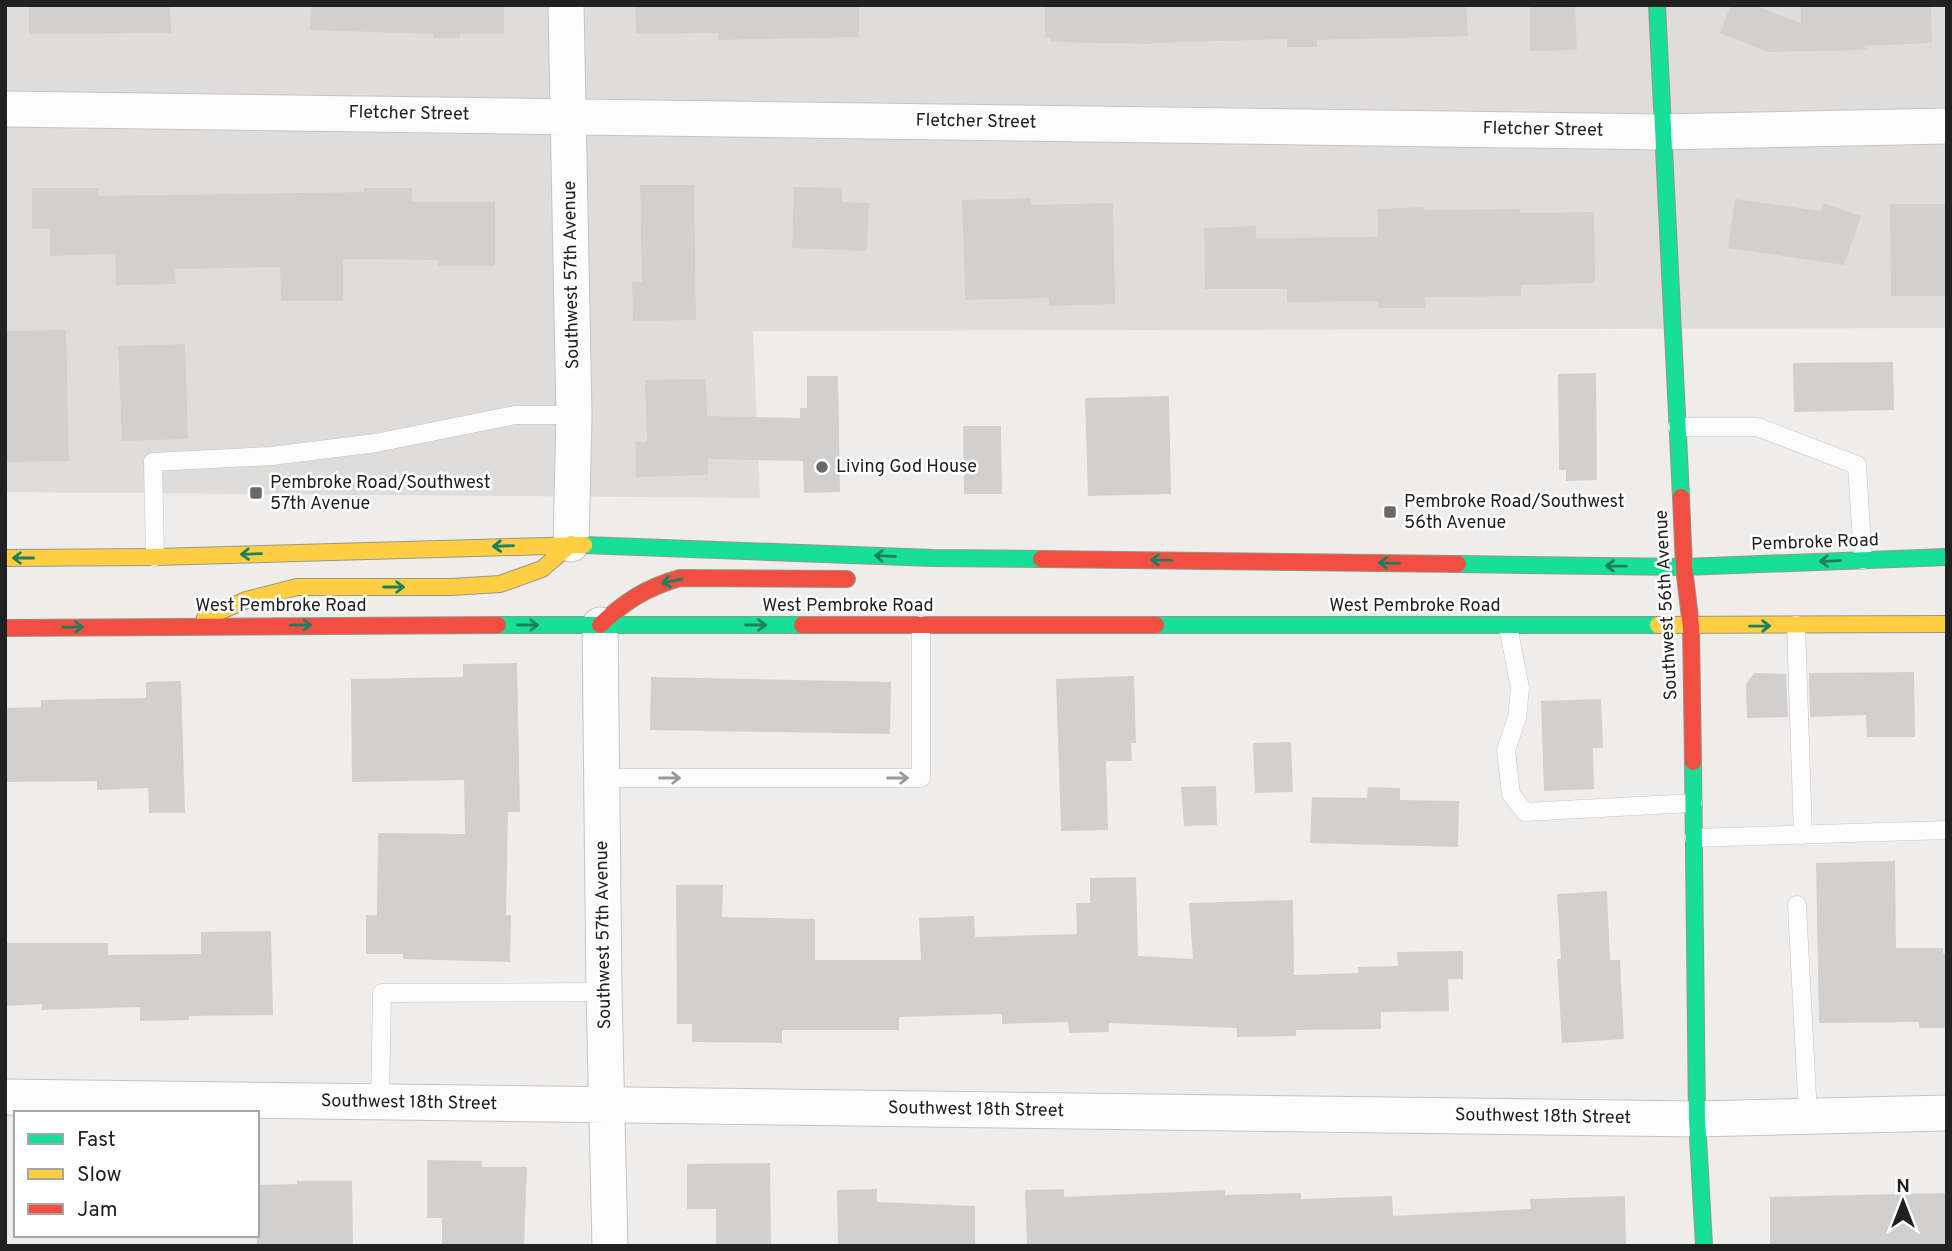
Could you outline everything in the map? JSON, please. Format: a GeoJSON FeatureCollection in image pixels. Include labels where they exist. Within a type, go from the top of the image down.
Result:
{"type":"FeatureCollection","features":[{"type":"Feature","properties":{"kind":"main road","name":"Southwest 56th Avenue"},"geometry":{"type":"LineString","coordinates":[[1657,5],[1684,567],[1691,626],[1697,1119],[1704,1246]]}},
{"type":"Feature","properties":{"kind":"main road"},"geometry":{"type":"LineString","coordinates":[[186,626],[246,600],[297,587],[451,587],[500,584],[542,569],[571,544]]}},
{"type":"Feature","properties":{"kind":"main road"},"geometry":{"type":"LineString","coordinates":[[5,558],[155,557],[571,544],[933,558],[1684,567]]}},
{"type":"Feature","properties":{"kind":"main road","name":"Pembroke Road"},"geometry":{"type":"LineString","coordinates":[[1684,567],[1947,557]]}},
{"type":"Feature","properties":{"kind":"main road"},"geometry":{"type":"LineString","coordinates":[[897,572],[933,558]]}},
{"type":"Feature","properties":{"kind":"main road"},"geometry":{"type":"LineString","coordinates":[[600,625],[630,597],[663,582],[680,578],[859,579]]}},
{"type":"Feature","properties":{"kind":"main road"},"geometry":{"type":"LineString","coordinates":[[1691,626],[1947,624]]}},
{"type":"Feature","properties":{"kind":"main road","name":"West Pembroke Road"},"geometry":{"type":"LineString","coordinates":[[5,628],[600,625],[1691,626]]}},
{"type":"Feature","properties":{"kind":"street","name":"Southwest 57th Avenue"},"geometry":{"type":"LineString","coordinates":[[566,5],[574,415],[571,544]]}},
{"type":"Feature","properties":{"kind":"street","name":"Fletcher Street"},"geometry":{"type":"LineString","coordinates":[[5,109],[1661,132],[1947,126]]}},
{"type":"Feature","properties":{"kind":"street","name":"Southwest 57th Avenue"},"geometry":{"type":"LineString","coordinates":[[600,625],[610,1246]]}},
{"type":"Feature","properties":{"kind":"street","name":"Southwest 18th Street"},"geometry":{"type":"LineString","coordinates":[[5,1097],[1697,1119],[1947,1113]]}},
{"type":"Feature","properties":{"kind":"lane"},"geometry":{"type":"LineString","coordinates":[[155,557],[153,462],[271,456],[376,443],[515,415],[574,415]]}},
{"type":"Feature","properties":{"kind":"lane"},"geometry":{"type":"LineString","coordinates":[[1677,427],[1757,427],[1857,465],[1863,560]]}},
{"type":"Feature","properties":{"kind":"lane"},"geometry":{"type":"LineString","coordinates":[[602,778],[921,778],[921,625]]}},
{"type":"Feature","properties":{"kind":"lane"},"geometry":{"type":"LineString","coordinates":[[1796,625],[1803,835]]}},
{"type":"Feature","properties":{"kind":"lane"},"geometry":{"type":"LineString","coordinates":[[1508,626],[1520,688],[1517,718],[1506,750],[1511,794],[1525,811],[1693,803]]}},
{"type":"Feature","properties":{"kind":"lane"},"geometry":{"type":"LineString","coordinates":[[1694,838],[1947,830]]}},
{"type":"Feature","properties":{"kind":"lane"},"geometry":{"type":"LineString","coordinates":[[1797,905],[1808,1116]]}},
{"type":"Feature","properties":{"kind":"lane"},"geometry":{"type":"LineString","coordinates":[[380,1103],[382,993],[604,992]]}},
{"type":"Feature","properties":{"kind":"shaded area"},"geometry":{"type":"Polygon","coordinates":[[[5,5],[1947,5],[1947,328],[753,331],[760,498],[5,492],[5,5]]]}},
{"type":"Feature","properties":{"kind":"building"},"geometry":{"type":"Polygon","coordinates":[[[29,5],[170,5],[171,33],[29,34],[29,5]]]}},
{"type":"Feature","properties":{"kind":"building"},"geometry":{"type":"Polygon","coordinates":[[[311,5],[504,5],[504,34],[460,34],[460,38],[433,38],[433,34],[310,30],[311,5]]]}},
{"type":"Feature","properties":{"kind":"building"},"geometry":{"type":"Polygon","coordinates":[[[635,5],[859,5],[859,37],[718,40],[718,33],[636,34],[635,5]]]}},
{"type":"Feature","properties":{"kind":"building"},"geometry":{"type":"Polygon","coordinates":[[[1045,5],[1466,5],[1468,36],[1317,40],[1317,47],[1287,47],[1287,39],[1152,44],[1051,42],[1051,37],[1045,37],[1045,5]]]}},
{"type":"Feature","properties":{"kind":"building"},"geometry":{"type":"Polygon","coordinates":[[[1530,5],[1575,5],[1577,50],[1530,51],[1530,5]]]}},
{"type":"Feature","properties":{"kind":"building"},"geometry":{"type":"Polygon","coordinates":[[[1731,5],[1754,5],[1801,23],[1801,5],[1931,5],[1932,43],[1863,46],[1869,50],[1769,52],[1720,33],[1731,5]]]}},
{"type":"Feature","properties":{"kind":"building"},"geometry":{"type":"Polygon","coordinates":[[[640,185],[694,185],[696,320],[633,321],[632,282],[642,282],[640,185]]]}},
{"type":"Feature","properties":{"kind":"building"},"geometry":{"type":"Polygon","coordinates":[[[794,187],[842,188],[842,202],[869,203],[867,251],[792,248],[794,187]]]}},
{"type":"Feature","properties":{"kind":"building"},"geometry":{"type":"Polygon","coordinates":[[[32,188],[99,188],[99,196],[364,192],[364,188],[412,188],[412,202],[495,202],[495,266],[438,266],[438,260],[343,259],[343,301],[281,301],[280,267],[175,269],[176,284],[116,285],[115,254],[50,256],[50,229],[32,229],[32,188]]]}},
{"type":"Feature","properties":{"kind":"building"},"geometry":{"type":"Polygon","coordinates":[[[1031,198],[1031,205],[1113,203],[1115,304],[1049,306],[1049,298],[965,300],[962,200],[1031,198]]]}},
{"type":"Feature","properties":{"kind":"building"},"geometry":{"type":"Polygon","coordinates":[[[1735,199],[1820,211],[1823,203],[1861,216],[1844,265],[1728,248],[1735,199]]]}},
{"type":"Feature","properties":{"kind":"building"},"geometry":{"type":"Polygon","coordinates":[[[1890,204],[1947,204],[1947,296],[1891,296],[1890,204]]]}},
{"type":"Feature","properties":{"kind":"building"},"geometry":{"type":"Polygon","coordinates":[[[1424,207],[1424,210],[1520,209],[1520,213],[1594,212],[1595,283],[1521,285],[1521,296],[1425,297],[1426,308],[1379,308],[1379,301],[1287,302],[1287,289],[1205,289],[1204,228],[1256,226],[1256,238],[1378,237],[1378,209],[1424,207]]]}},
{"type":"Feature","properties":{"kind":"building"},"geometry":{"type":"Polygon","coordinates":[[[66,330],[69,461],[5,462],[5,331],[66,330]]]}},
{"type":"Feature","properties":{"kind":"building"},"geometry":{"type":"Polygon","coordinates":[[[185,344],[188,439],[122,441],[118,346],[185,344]]]}},
{"type":"Feature","properties":{"kind":"building"},"geometry":{"type":"Polygon","coordinates":[[[1893,362],[1894,410],[1794,412],[1793,363],[1893,362]]]}},
{"type":"Feature","properties":{"kind":"building"},"geometry":{"type":"Polygon","coordinates":[[[1596,373],[1597,480],[1566,481],[1566,470],[1559,470],[1558,374],[1596,373]]]}},
{"type":"Feature","properties":{"kind":"building"},"geometry":{"type":"Polygon","coordinates":[[[807,376],[838,376],[840,492],[804,493],[803,461],[708,459],[708,475],[636,477],[635,442],[647,442],[645,380],[706,379],[707,416],[800,418],[800,408],[807,408],[807,376]]]}},
{"type":"Feature","properties":{"kind":"building"},"geometry":{"type":"Polygon","coordinates":[[[1169,396],[1171,494],[1088,496],[1085,398],[1169,396]]]}},
{"type":"Feature","properties":{"kind":"building"},"geometry":{"type":"Polygon","coordinates":[[[963,426],[1001,426],[1002,494],[964,494],[963,426]]]}},
{"type":"Feature","properties":{"kind":"building"},"geometry":{"type":"Polygon","coordinates":[[[517,663],[520,812],[508,812],[506,915],[511,915],[510,962],[403,959],[403,954],[366,954],[366,915],[377,915],[378,833],[465,834],[464,780],[352,782],[351,679],[463,677],[463,664],[517,663]]]}},
{"type":"Feature","properties":{"kind":"building"},"geometry":{"type":"Polygon","coordinates":[[[1914,672],[1915,737],[1867,737],[1866,715],[1810,717],[1809,673],[1914,672]]]}},
{"type":"Feature","properties":{"kind":"building"},"geometry":{"type":"Polygon","coordinates":[[[1754,673],[1786,674],[1788,717],[1747,718],[1746,684],[1754,673]]]}},
{"type":"Feature","properties":{"kind":"building"},"geometry":{"type":"Polygon","coordinates":[[[1134,676],[1136,743],[1131,743],[1132,761],[1106,761],[1108,830],[1061,831],[1056,679],[1134,676]]]}},
{"type":"Feature","properties":{"kind":"building"},"geometry":{"type":"Polygon","coordinates":[[[651,677],[891,682],[890,734],[650,730],[651,677]]]}},
{"type":"Feature","properties":{"kind":"building"},"geometry":{"type":"Polygon","coordinates":[[[181,681],[185,813],[149,813],[148,788],[97,790],[97,781],[5,782],[5,708],[41,707],[41,700],[146,698],[146,682],[181,681]]]}},
{"type":"Feature","properties":{"kind":"building"},"geometry":{"type":"Polygon","coordinates":[[[1601,699],[1603,748],[1593,748],[1594,789],[1544,791],[1541,701],[1601,699]]]}},
{"type":"Feature","properties":{"kind":"building"},"geometry":{"type":"Polygon","coordinates":[[[1291,742],[1293,792],[1255,793],[1253,743],[1291,742]]]}},
{"type":"Feature","properties":{"kind":"building"},"geometry":{"type":"Polygon","coordinates":[[[1216,786],[1217,825],[1184,826],[1181,787],[1216,786]]]}},
{"type":"Feature","properties":{"kind":"building"},"geometry":{"type":"Polygon","coordinates":[[[1368,787],[1400,788],[1400,800],[1459,801],[1458,847],[1310,843],[1312,797],[1367,798],[1368,787]]]}},
{"type":"Feature","properties":{"kind":"building"},"geometry":{"type":"Polygon","coordinates":[[[1895,861],[1896,948],[1943,948],[1943,953],[1947,953],[1947,1028],[1919,1028],[1919,1022],[1819,1023],[1816,863],[1895,861]]]}},
{"type":"Feature","properties":{"kind":"building"},"geometry":{"type":"Polygon","coordinates":[[[1136,877],[1138,956],[1193,959],[1189,903],[1293,900],[1294,975],[1358,973],[1358,967],[1398,966],[1397,952],[1463,951],[1463,979],[1448,979],[1449,1011],[1381,1012],[1381,1029],[1296,1030],[1296,1036],[1237,1037],[1237,1028],[1109,1023],[1109,1032],[1069,1033],[1068,1022],[1002,1024],[1002,1014],[899,1017],[899,1030],[782,1030],[782,1043],[692,1042],[692,1024],[677,1024],[676,885],[723,885],[722,917],[815,919],[815,960],[921,960],[919,918],[974,916],[975,937],[1077,934],[1076,903],[1090,903],[1090,878],[1136,877]]]}},
{"type":"Feature","properties":{"kind":"building"},"geometry":{"type":"Polygon","coordinates":[[[1607,891],[1610,960],[1620,960],[1624,1039],[1562,1043],[1557,959],[1561,959],[1557,894],[1607,891]]]}},
{"type":"Feature","properties":{"kind":"building"},"geometry":{"type":"Polygon","coordinates":[[[271,931],[273,1015],[189,1016],[189,1020],[140,1021],[140,1007],[42,1010],[42,1004],[5,1006],[5,943],[108,943],[108,955],[201,954],[201,932],[271,931]]]}},
{"type":"Feature","properties":{"kind":"building"},"geometry":{"type":"Polygon","coordinates":[[[427,1160],[482,1161],[482,1167],[527,1167],[524,1246],[442,1246],[442,1218],[427,1218],[427,1160]]]}},
{"type":"Feature","properties":{"kind":"building"},"geometry":{"type":"Polygon","coordinates":[[[770,1163],[771,1246],[716,1246],[716,1209],[687,1209],[687,1164],[770,1163]]]}},
{"type":"Feature","properties":{"kind":"building"},"geometry":{"type":"Polygon","coordinates":[[[297,1181],[352,1181],[353,1246],[257,1246],[259,1185],[297,1184],[297,1181]]]}},
{"type":"Feature","properties":{"kind":"building"},"geometry":{"type":"Polygon","coordinates":[[[877,1189],[877,1202],[975,1206],[975,1246],[838,1246],[837,1190],[877,1189]]]}},
{"type":"Feature","properties":{"kind":"building"},"geometry":{"type":"Polygon","coordinates":[[[1064,1189],[1064,1197],[1225,1190],[1225,1195],[1301,1193],[1301,1199],[1392,1196],[1393,1216],[1531,1209],[1530,1199],[1625,1196],[1626,1246],[1027,1246],[1025,1190],[1064,1189]]]}},
{"type":"Feature","properties":{"kind":"building"},"geometry":{"type":"Polygon","coordinates":[[[1947,1193],[1947,1246],[1770,1246],[1770,1197],[1947,1193]]]}},
{"type":"Feature","properties":{"kind":"traffic: fast"},"geometry":{"type":"LineString","coordinates":[[1657,5],[1681,497]]}},
{"type":"Feature","properties":{"kind":"traffic: fast"},"geometry":{"type":"LineString","coordinates":[[584,545],[933,558],[1041,559]]}},
{"type":"Feature","properties":{"kind":"traffic: fast"},"geometry":{"type":"LineString","coordinates":[[1458,564],[1684,567],[1947,557]]}},
{"type":"Feature","properties":{"kind":"traffic: fast"},"geometry":{"type":"LineString","coordinates":[[498,625],[802,625]]}},
{"type":"Feature","properties":{"kind":"traffic: fast"},"geometry":{"type":"LineString","coordinates":[[1156,625],[1658,625]]}},
{"type":"Feature","properties":{"kind":"traffic: fast"},"geometry":{"type":"LineString","coordinates":[[1693,762],[1697,1119],[1704,1246]]}},
{"type":"Feature","properties":{"kind":"traffic: slow"},"geometry":{"type":"LineString","coordinates":[[205,618],[246,600],[297,587],[451,587],[500,584],[542,569],[571,544]]}},
{"type":"Feature","properties":{"kind":"traffic: slow"},"geometry":{"type":"LineString","coordinates":[[5,558],[155,557],[584,545]]}},
{"type":"Feature","properties":{"kind":"traffic: slow"},"geometry":{"type":"LineString","coordinates":[[1658,625],[1947,624]]}},
{"type":"Feature","properties":{"kind":"traffic: jam"},"geometry":{"type":"LineString","coordinates":[[1681,497],[1684,567],[1691,627],[1693,762]]}},
{"type":"Feature","properties":{"kind":"traffic: jam"},"geometry":{"type":"LineString","coordinates":[[1041,559],[1458,564]]}},
{"type":"Feature","properties":{"kind":"traffic: jam"},"geometry":{"type":"LineString","coordinates":[[600,625],[637,596],[680,578],[847,579]]}},
{"type":"Feature","properties":{"kind":"traffic: jam"},"geometry":{"type":"LineString","coordinates":[[5,628],[498,625]]}},
{"type":"Feature","properties":{"kind":"traffic: jam"},"geometry":{"type":"LineString","coordinates":[[802,625],[1156,625]]}},
{"type":"Feature","properties":{"kind":"place","name":"Living God House"},"geometry":{"type":"Point","coordinates":[822,467]}},
{"type":"Feature","properties":{"kind":"place","name":"Pembroke Road/Southwest 57th Avenue"},"geometry":{"type":"Point","coordinates":[256,493]}},
{"type":"Feature","properties":{"kind":"place","name":"Pembroke Road/Southwest 56th Avenue"},"geometry":{"type":"Point","coordinates":[1390,512]}}]}
